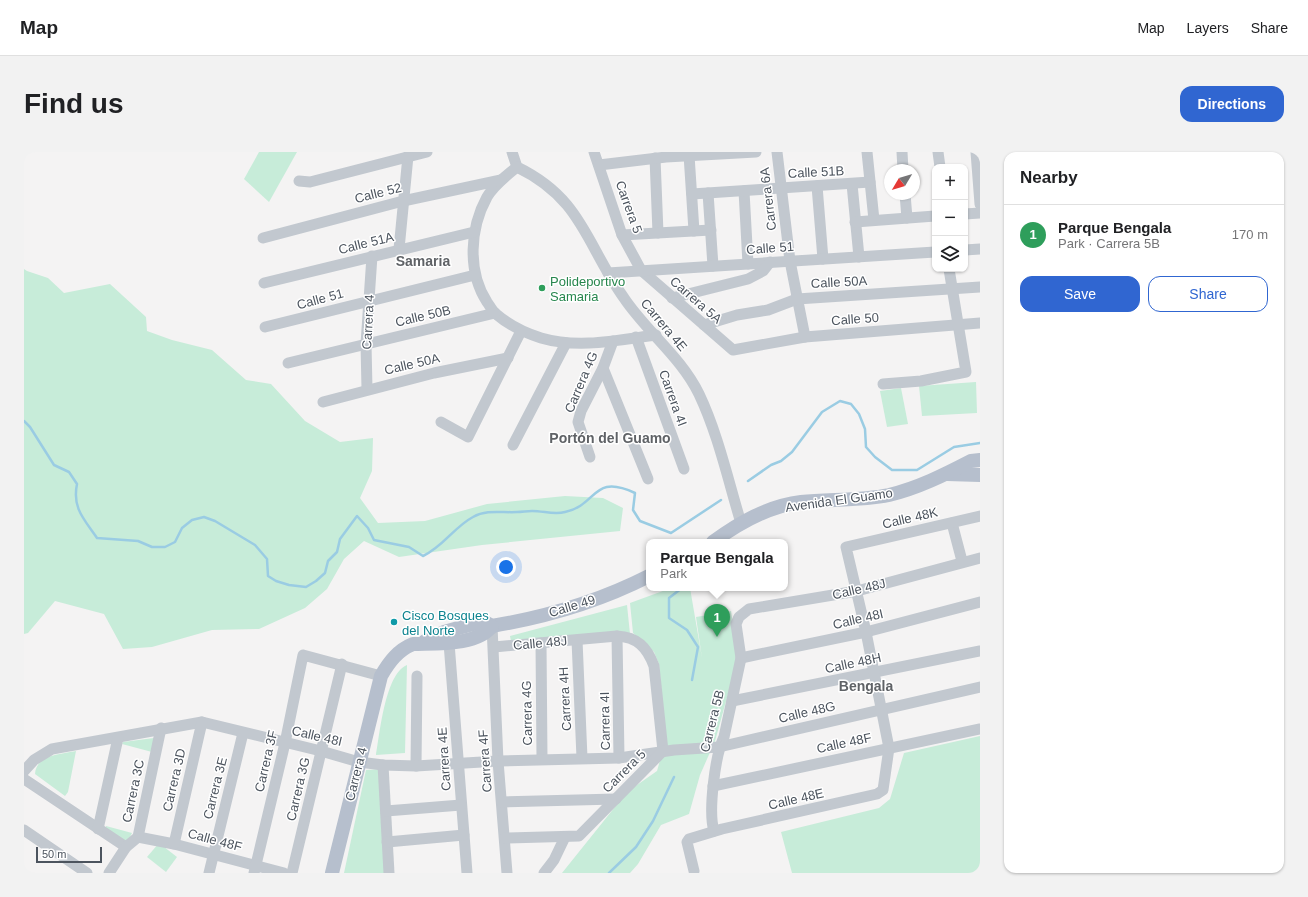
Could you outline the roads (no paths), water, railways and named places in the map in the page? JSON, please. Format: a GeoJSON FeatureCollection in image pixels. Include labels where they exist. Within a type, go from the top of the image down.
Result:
{"type":"FeatureCollection","features":[{"type":"Feature","properties":{"kind":"main road","name":"Avenida El Guamo"},"geometry":{"type":"LineString","coordinates":[[717,539],[741,523],[768,511],[799,502],[889,494],[917,487],[947,474],[970,461],[980,460]]}},
{"type":"Feature","properties":{"kind":"main road","name":"Avenida El Guamo"},"geometry":{"type":"LineString","coordinates":[[947,474],[980,475]]}},
{"type":"Feature","properties":{"kind":"main road","name":"Calle 49"},"geometry":{"type":"LineString","coordinates":[[492,626],[517,622],[586,603],[646,577]]}},
{"type":"Feature","properties":{"kind":"main road"},"geometry":{"type":"LineString","coordinates":[[381,676],[390,661],[406,647],[419,644],[463,626],[480,622],[489,623],[492,626],[487,631],[472,638],[449,643],[419,644]]}},
{"type":"Feature","properties":{"kind":"main road","name":"Carrera 4"},"geometry":{"type":"LineString","coordinates":[[332,873],[381,676]]}},
{"type":"Feature","properties":{"kind":"street"},"geometry":{"type":"LineString","coordinates":[[299,181],[310,182],[427,152]]}},
{"type":"Feature","properties":{"kind":"street"},"geometry":{"type":"LineString","coordinates":[[512,152],[517,167],[501,180],[488,196],[474,232],[473,254],[475,274],[483,295],[495,313],[521,331],[566,344],[614,341],[656,335]]}},
{"type":"Feature","properties":{"kind":"street","name":"Carrera 5"},"geometry":{"type":"LineString","coordinates":[[594,152],[622,235],[641,270]]}},
{"type":"Feature","properties":{"kind":"street"},"geometry":{"type":"LineString","coordinates":[[599,165],[632,156],[756,152]]}},
{"type":"Feature","properties":{"kind":"street","name":"Carrera 6A"},"geometry":{"type":"LineString","coordinates":[[777,152],[790,261],[805,337]]}},
{"type":"Feature","properties":{"kind":"street"},"geometry":{"type":"LineString","coordinates":[[867,152],[874,220]]}},
{"type":"Feature","properties":{"kind":"street"},"geometry":{"type":"LineString","coordinates":[[902,152],[903,164]]}},
{"type":"Feature","properties":{"kind":"street"},"geometry":{"type":"LineString","coordinates":[[938,152],[940,164]]}},
{"type":"Feature","properties":{"kind":"street"},"geometry":{"type":"LineString","coordinates":[[976,152],[980,204]]}},
{"type":"Feature","properties":{"kind":"street"},"geometry":{"type":"LineString","coordinates":[[689,155],[694,231]]}},
{"type":"Feature","properties":{"kind":"street"},"geometry":{"type":"LineString","coordinates":[[399,249],[408,156]]}},
{"type":"Feature","properties":{"kind":"street"},"geometry":{"type":"LineString","coordinates":[[658,233],[662,156]]}},
{"type":"Feature","properties":{"kind":"street","name":"Carrera 4E"},"geometry":{"type":"LineString","coordinates":[[517,167],[535,176],[555,192],[575,213],[624,300],[656,335],[698,392],[712,423],[741,523]]}},
{"type":"Feature","properties":{"kind":"street","name":"Calle 52"},"geometry":{"type":"LineString","coordinates":[[263,238],[403,201],[501,180]]}},
{"type":"Feature","properties":{"kind":"street","name":"Calle 51B"},"geometry":{"type":"LineString","coordinates":[[692,194],[870,182]]}},
{"type":"Feature","properties":{"kind":"street"},"geometry":{"type":"LineString","coordinates":[[852,184],[859,257]]}},
{"type":"Feature","properties":{"kind":"street"},"geometry":{"type":"LineString","coordinates":[[817,186],[823,259]]}},
{"type":"Feature","properties":{"kind":"street"},"geometry":{"type":"LineString","coordinates":[[744,190],[748,264]]}},
{"type":"Feature","properties":{"kind":"street"},"geometry":{"type":"LineString","coordinates":[[708,193],[713,266]]}},
{"type":"Feature","properties":{"kind":"street"},"geometry":{"type":"LineString","coordinates":[[906,200],[907,218]]}},
{"type":"Feature","properties":{"kind":"street"},"geometry":{"type":"LineString","coordinates":[[968,214],[980,213]]}},
{"type":"Feature","properties":{"kind":"street"},"geometry":{"type":"LineString","coordinates":[[856,222],[932,216]]}},
{"type":"Feature","properties":{"kind":"street"},"geometry":{"type":"LineString","coordinates":[[622,235],[711,230]]}},
{"type":"Feature","properties":{"kind":"street","name":"Calle 51A"},"geometry":{"type":"LineString","coordinates":[[264,283],[474,232]]}},
{"type":"Feature","properties":{"kind":"street"},"geometry":{"type":"LineString","coordinates":[[968,250],[980,249]]}},
{"type":"Feature","properties":{"kind":"street","name":"Calle 51"},"geometry":{"type":"LineString","coordinates":[[608,273],[932,252]]}},
{"type":"Feature","properties":{"kind":"street","name":"Carrera 4"},"geometry":{"type":"LineString","coordinates":[[367,389],[366,344],[372,256]]}},
{"type":"Feature","properties":{"kind":"street"},"geometry":{"type":"LineString","coordinates":[[672,298],[748,278],[763,271],[770,262]]}},
{"type":"Feature","properties":{"kind":"street","name":"Carrera 5A"},"geometry":{"type":"LineString","coordinates":[[641,270],[733,350]]}},
{"type":"Feature","properties":{"kind":"street"},"geometry":{"type":"LineString","coordinates":[[883,384],[921,381],[966,372],[957,326],[949,272]]}},
{"type":"Feature","properties":{"kind":"street","name":"Calle 51"},"geometry":{"type":"LineString","coordinates":[[266,327],[475,274]]}},
{"type":"Feature","properties":{"kind":"street","name":"Calle 50A"},"geometry":{"type":"LineString","coordinates":[[704,325],[737,315],[768,310],[797,298],[980,288]]}},
{"type":"Feature","properties":{"kind":"street","name":"Calle 50B"},"geometry":{"type":"LineString","coordinates":[[288,363],[495,313]]}},
{"type":"Feature","properties":{"kind":"street","name":"Calle 50"},"geometry":{"type":"LineString","coordinates":[[733,350],[805,337],[980,323]]}},
{"type":"Feature","properties":{"kind":"street"},"geometry":{"type":"LineString","coordinates":[[441,422],[468,437],[521,331]]}},
{"type":"Feature","properties":{"kind":"street","name":"Carrera 4I"},"geometry":{"type":"LineString","coordinates":[[636,337],[684,469]]}},
{"type":"Feature","properties":{"kind":"street","name":"Carrera 4G"},"geometry":{"type":"LineString","coordinates":[[590,457],[578,422],[581,412],[603,368],[614,341]]}},
{"type":"Feature","properties":{"kind":"street"},"geometry":{"type":"LineString","coordinates":[[513,445],[566,344]]}},
{"type":"Feature","properties":{"kind":"street","name":"Calle 50A"},"geometry":{"type":"LineString","coordinates":[[323,402],[367,389],[508,358]]}},
{"type":"Feature","properties":{"kind":"street"},"geometry":{"type":"LineString","coordinates":[[603,368],[648,479]]}},
{"type":"Feature","properties":{"kind":"street","name":"Calle 48K"},"geometry":{"type":"LineString","coordinates":[[857,591],[846,547],[980,516]]}},
{"type":"Feature","properties":{"kind":"street"},"geometry":{"type":"LineString","coordinates":[[952,522],[962,561]]}},
{"type":"Feature","properties":{"kind":"street","name":"Calle 48J"},"geometry":{"type":"LineString","coordinates":[[738,617],[750,610],[857,591],[962,561],[980,558]]}},
{"type":"Feature","properties":{"kind":"street"},"geometry":{"type":"LineString","coordinates":[[857,591],[889,748]]}},
{"type":"Feature","properties":{"kind":"street","name":"Calle 48I"},"geometry":{"type":"LineString","coordinates":[[741,658],[866,632],[980,602]]}},
{"type":"Feature","properties":{"kind":"street","name":"Carrera 5B"},"geometry":{"type":"LineString","coordinates":[[714,832],[712,825],[714,786],[719,747],[724,737],[741,658],[736,624],[738,617]]}},
{"type":"Feature","properties":{"kind":"street","name":"Calle 48J"},"geometry":{"type":"LineString","coordinates":[[492,626],[494,647],[617,636],[630,637],[650,654]]}},
{"type":"Feature","properties":{"kind":"street","name":"Carrera 4I"},"geometry":{"type":"LineString","coordinates":[[617,636],[619,758]]}},
{"type":"Feature","properties":{"kind":"street","name":"Carrera 4H"},"geometry":{"type":"LineString","coordinates":[[577,640],[582,758]]}},
{"type":"Feature","properties":{"kind":"street","name":"Carrera 4E"},"geometry":{"type":"LineString","coordinates":[[449,643],[467,873]]}},
{"type":"Feature","properties":{"kind":"street","name":"Carrera 4G"},"geometry":{"type":"LineString","coordinates":[[541,643],[542,759]]}},
{"type":"Feature","properties":{"kind":"street","name":"Carrera 4F"},"geometry":{"type":"LineString","coordinates":[[494,647],[498,761],[507,873]]}},
{"type":"Feature","properties":{"kind":"street","name":"Calle 48H"},"geometry":{"type":"LineString","coordinates":[[732,701],[980,651]]}},
{"type":"Feature","properties":{"kind":"street","name":"Carrera 5"},"geometry":{"type":"LineString","coordinates":[[565,837],[579,836],[663,751],[654,666],[650,654]]}},
{"type":"Feature","properties":{"kind":"street","name":"Carrera 3F"},"geometry":{"type":"LineString","coordinates":[[254,869],[285,743],[303,655],[342,664]]}},
{"type":"Feature","properties":{"kind":"street"},"geometry":{"type":"LineString","coordinates":[[342,664],[381,676]]}},
{"type":"Feature","properties":{"kind":"street","name":"Carrera 3G"},"geometry":{"type":"LineString","coordinates":[[292,873],[342,664]]}},
{"type":"Feature","properties":{"kind":"street"},"geometry":{"type":"LineString","coordinates":[[416,766],[417,676]]}},
{"type":"Feature","properties":{"kind":"street","name":"Calle 48G"},"geometry":{"type":"LineString","coordinates":[[663,751],[719,747],[980,687]]}},
{"type":"Feature","properties":{"kind":"street","name":"Calle 48I"},"geometry":{"type":"LineString","coordinates":[[24,771],[34,760],[52,749],[118,738],[161,728],[202,722],[285,743],[321,750],[359,762],[383,765],[416,766],[542,759],[619,758],[663,751]]}},
{"type":"Feature","properties":{"kind":"street","name":"Carrera 3D"},"geometry":{"type":"LineString","coordinates":[[174,844],[202,722]]}},
{"type":"Feature","properties":{"kind":"street","name":"Carrera 3C"},"geometry":{"type":"LineString","coordinates":[[109,873],[126,848],[138,837],[161,728]]}},
{"type":"Feature","properties":{"kind":"street","name":"Calle 48F"},"geometry":{"type":"LineString","coordinates":[[714,786],[980,729]]}},
{"type":"Feature","properties":{"kind":"street","name":"Carrera 3E"},"geometry":{"type":"LineString","coordinates":[[209,873],[243,733]]}},
{"type":"Feature","properties":{"kind":"street"},"geometry":{"type":"LineString","coordinates":[[98,829],[118,738]]}},
{"type":"Feature","properties":{"kind":"street","name":"Calle 48E"},"geometry":{"type":"LineString","coordinates":[[694,871],[687,840],[714,832],[877,794],[882,790],[889,748]]}},
{"type":"Feature","properties":{"kind":"street"},"geometry":{"type":"LineString","coordinates":[[383,765],[389,873]]}},
{"type":"Feature","properties":{"kind":"street"},"geometry":{"type":"LineString","coordinates":[[24,779],[126,848]]}},
{"type":"Feature","properties":{"kind":"street"},"geometry":{"type":"LineString","coordinates":[[502,802],[616,799]]}},
{"type":"Feature","properties":{"kind":"street"},"geometry":{"type":"LineString","coordinates":[[386,811],[461,805]]}},
{"type":"Feature","properties":{"kind":"street"},"geometry":{"type":"LineString","coordinates":[[24,830],[87,873]]}},
{"type":"Feature","properties":{"kind":"street"},"geometry":{"type":"LineString","coordinates":[[388,842],[464,835]]}},
{"type":"Feature","properties":{"kind":"street","name":"Calle 48F"},"geometry":{"type":"LineString","coordinates":[[138,837],[174,844],[214,855],[254,869],[284,873]]}},
{"type":"Feature","properties":{"kind":"street"},"geometry":{"type":"LineString","coordinates":[[505,838],[565,837],[554,860],[544,873]]}},
{"type":"Feature","properties":{"kind":"waterway"},"geometry":{"type":"LineString","coordinates":[[748,481],[771,465],[781,461],[792,452],[822,412],[840,401],[851,404],[859,414],[865,429],[866,447],[875,457],[892,470],[917,470],[954,447],[980,443]]}},
{"type":"Feature","properties":{"kind":"waterway"},"geometry":{"type":"LineString","coordinates":[[24,421],[30,427],[54,465],[69,472],[77,484],[76,500],[80,513],[97,538],[138,541],[152,547],[165,547],[175,542],[182,528],[192,520],[204,517],[215,521],[255,545],[267,559],[268,576],[276,581],[289,585],[306,587],[325,573],[328,561],[337,552],[340,539],[357,516],[368,528],[374,540],[409,547],[423,556],[437,548],[466,521],[478,515],[495,512],[565,512],[584,503],[603,488],[621,488],[635,493],[633,510],[640,521],[671,533],[721,500]]}},
{"type":"Feature","properties":{"kind":"waterway"},"geometry":{"type":"LineString","coordinates":[[678,591],[669,598],[669,618],[687,630],[698,647],[692,680]]}},
{"type":"Feature","properties":{"kind":"waterway"},"geometry":{"type":"LineString","coordinates":[[609,873],[636,847],[653,821],[674,777]]}},
{"type":"Feature","properties":{"kind":"place","name":"Polideportivo Samaria"},"geometry":{"type":"Point","coordinates":[542,288]}},
{"type":"Feature","properties":{"kind":"place","name":"Cisco Bosques del Norte"},"geometry":{"type":"Point","coordinates":[394,622]}},
{"type":"Feature","properties":{"kind":"place","name":"Parque Bengala"},"geometry":{"type":"Point","coordinates":[717,637]}},
{"type":"Feature","properties":{"kind":"district","name":"Samaria"},"geometry":{"type":"Point","coordinates":[423,261]}},
{"type":"Feature","properties":{"kind":"district","name":"Portón del Guamo"},"geometry":{"type":"Point","coordinates":[610,438]}},
{"type":"Feature","properties":{"kind":"district","name":"Bengala"},"geometry":{"type":"Point","coordinates":[866,686]}}]}
